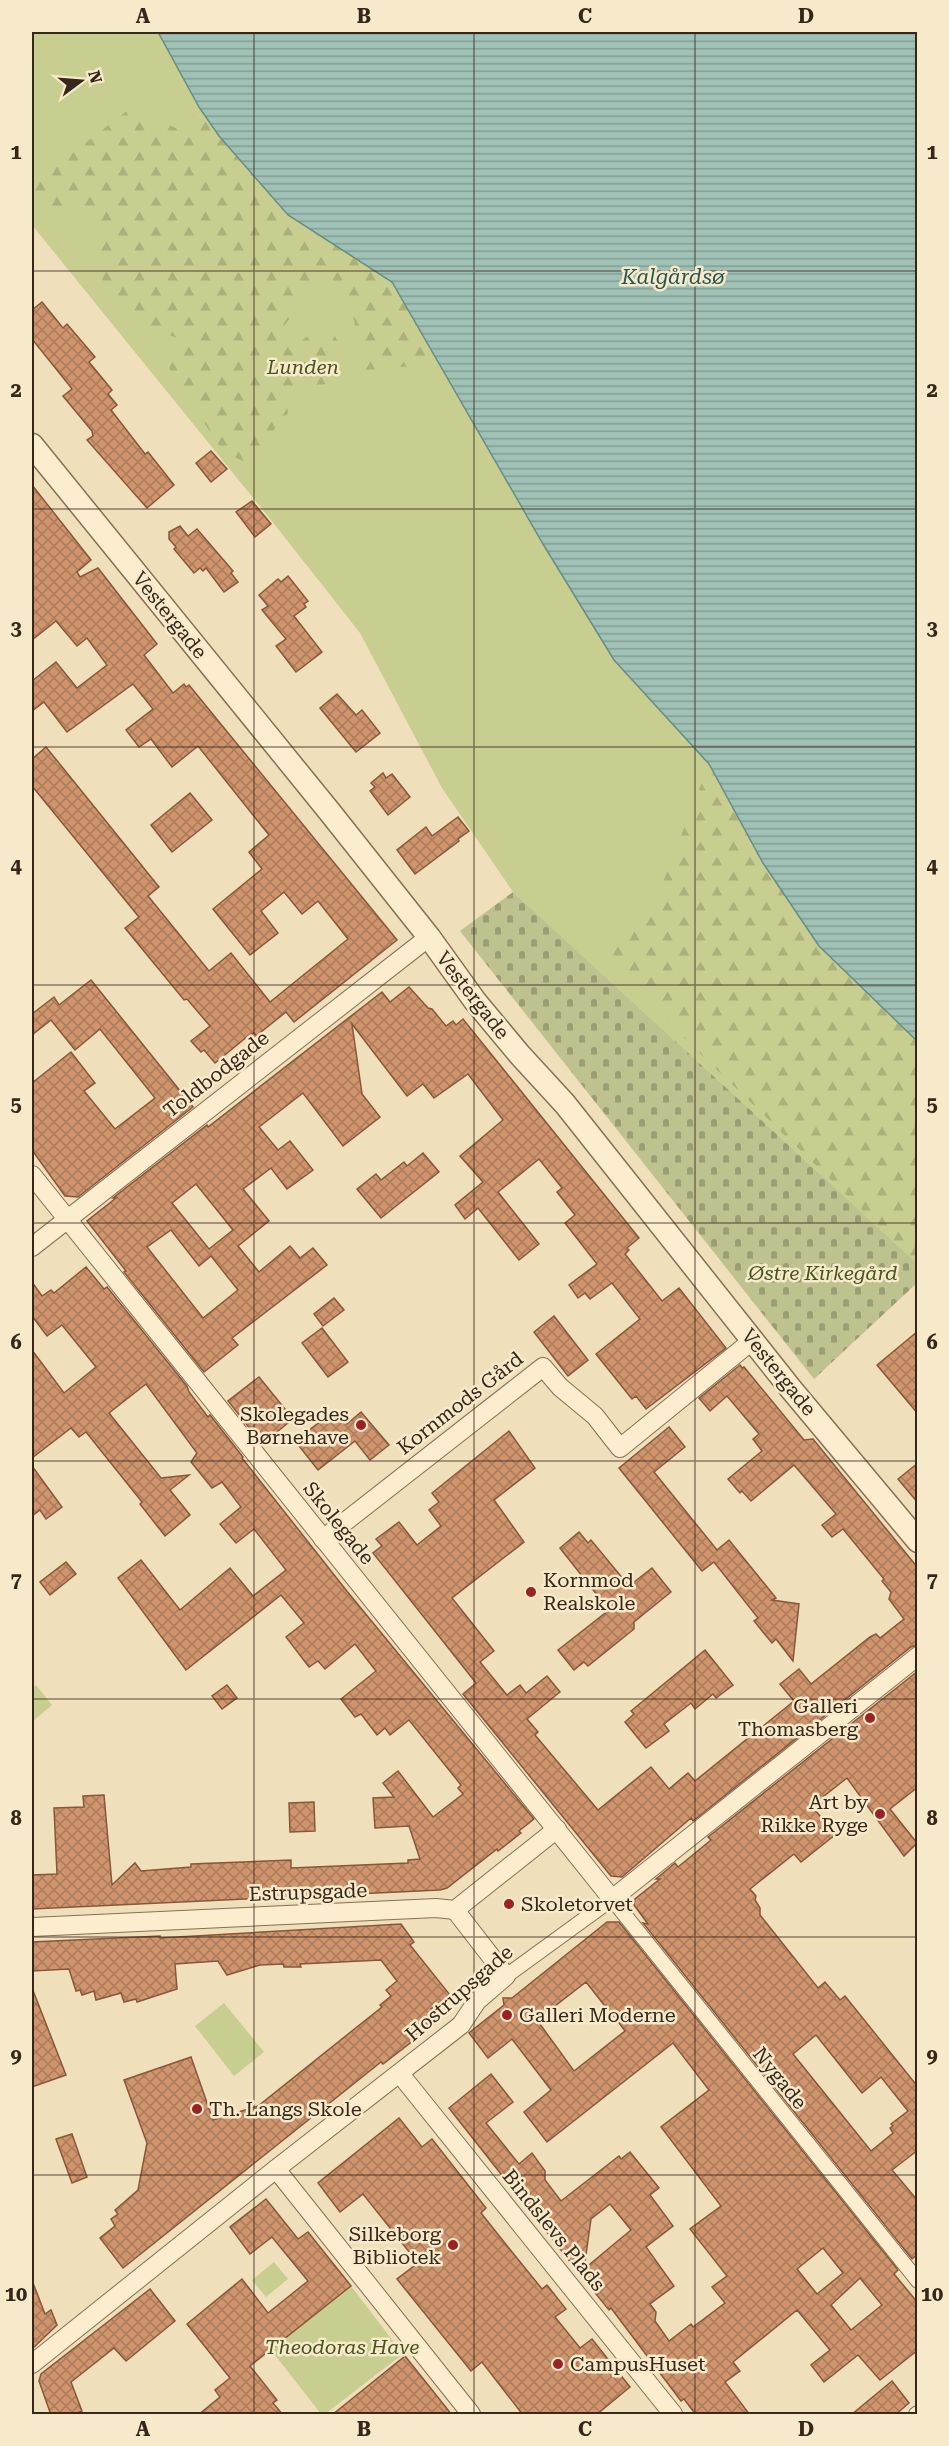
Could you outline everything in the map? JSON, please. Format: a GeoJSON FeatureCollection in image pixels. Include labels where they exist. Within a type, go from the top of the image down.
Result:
{"type":"FeatureCollection","features":[{"type":"Feature","properties":{"kind":"street","name":"Vestergade"},"geometry":{"type":"LineString","coordinates":[[32,445],[429,937],[475,1001],[565,1104],[791,1389],[918,1541]]}},
{"type":"Feature","properties":{"kind":"street","name":"Toldbodgade"},"geometry":{"type":"LineString","coordinates":[[32,1247],[429,937]]}},
{"type":"Feature","properties":{"kind":"street","name":"Skolegade"},"geometry":{"type":"LineString","coordinates":[[32,1176],[612,1899]]}},
{"type":"Feature","properties":{"kind":"street","name":"Kornmods Gård"},"geometry":{"type":"LineString","coordinates":[[323,1539],[543,1367],[560,1387],[595,1416],[620,1448],[753,1340]]}},
{"type":"Feature","properties":{"kind":"street","name":"Hostrupsgade"},"geometry":{"type":"LineString","coordinates":[[32,2364],[461,2025],[477,2001],[506,1976],[612,1899],[918,1656]]}},
{"type":"Feature","properties":{"kind":"street"},"geometry":{"type":"LineString","coordinates":[[506,1976],[455,1910],[557,1829]]}},
{"type":"Feature","properties":{"kind":"street","name":"Nygade"},"geometry":{"type":"LineString","coordinates":[[612,1899],[918,2281]]}},
{"type":"Feature","properties":{"kind":"street","name":"Estrupsgade"},"geometry":{"type":"LineString","coordinates":[[32,1927],[436,1908],[455,1910]]}},
{"type":"Feature","properties":{"kind":"street","name":"Bindslevs Plads"},"geometry":{"type":"LineString","coordinates":[[400,2074],[673,2415]]}},
{"type":"Feature","properties":{"kind":"street"},"geometry":{"type":"LineString","coordinates":[[276,2169],[471,2415]]}},
{"type":"Feature","properties":{"kind":"green space","name":"Lunden"},"geometry":{"type":"Polygon","coordinates":[[[32,32],[158,32],[199,107],[219,136],[288,215],[392,282],[543,544],[614,660],[709,764],[819,946],[917,1041],[917,1263],[513,892],[442,788],[360,633],[32,225],[32,32]]]}},
{"type":"Feature","properties":{"kind":"green space"},"geometry":{"type":"Polygon","coordinates":[[[132,107],[182,131],[199,107],[219,136],[288,215],[392,282],[432,352],[414,366],[364,370],[347,286],[322,276],[284,326],[289,350],[316,330],[333,332],[343,352],[328,384],[284,387],[288,413],[246,463],[222,450],[169,368],[183,341],[126,316],[95,268],[103,240],[82,207],[32,208],[32,172],[41,177],[132,107]]]}},
{"type":"Feature","properties":{"kind":"green space"},"geometry":{"type":"Polygon","coordinates":[[[709,764],[763,863],[819,946],[917,1041],[917,1263],[597,954],[647,923],[709,764]]]}},
{"type":"Feature","properties":{"kind":"green space","name":"Østre Kirkegård"},"geometry":{"type":"Polygon","coordinates":[[[513,892],[917,1263],[917,1283],[814,1379],[460,931],[513,892]]]}},
{"type":"Feature","properties":{"kind":"green space"},"geometry":{"type":"Polygon","coordinates":[[[36,1685],[52,1705],[32,1722],[32,1689],[36,1685]]]}},
{"type":"Feature","properties":{"kind":"green space"},"geometry":{"type":"Polygon","coordinates":[[[224,2003],[264,2052],[234,2076],[195,2026],[224,2003]]]}},
{"type":"Feature","properties":{"kind":"green space"},"geometry":{"type":"Polygon","coordinates":[[[274,2262],[288,2279],[266,2297],[252,2280],[274,2262]]]}},
{"type":"Feature","properties":{"kind":"green space","name":"Theodoras Have"},"geometry":{"type":"Polygon","coordinates":[[[351,2286],[403,2354],[325,2414],[321,2414],[271,2350],[351,2286]]]}},
{"type":"Feature","properties":{"kind":"water","name":"Kalgårdsø"},"geometry":{"type":"Polygon","coordinates":[[[158,32],[917,32],[917,1041],[819,946],[763,863],[709,764],[614,660],[543,544],[392,282],[288,215],[219,136],[199,107],[158,32]]]}},
{"type":"Feature","properties":{"kind":"building"},"geometry":{"type":"Polygon","coordinates":[[[42,302],[63,328],[67,324],[95,357],[89,362],[112,390],[108,394],[117,405],[111,410],[145,454],[148,452],[174,485],[147,508],[87,440],[93,436],[92,431],[63,396],[72,389],[32,339],[32,310],[42,302]]]}},
{"type":"Feature","properties":{"kind":"building"},"geometry":{"type":"Polygon","coordinates":[[[211,451],[227,469],[211,482],[196,463],[211,451]]]}},
{"type":"Feature","properties":{"kind":"building"},"geometry":{"type":"Polygon","coordinates":[[[32,485],[91,560],[77,572],[80,577],[98,568],[157,644],[144,655],[173,693],[184,684],[186,687],[189,685],[397,940],[294,1022],[286,1012],[256,1036],[254,1033],[248,1036],[215,1063],[204,1050],[201,1052],[191,1041],[210,1026],[187,999],[184,1000],[125,928],[139,917],[32,786],[32,759],[46,747],[159,887],[148,896],[209,971],[231,953],[270,1002],[348,939],[318,901],[302,914],[284,892],[261,911],[278,933],[250,955],[213,909],[262,869],[249,852],[269,835],[198,746],[172,767],[151,739],[139,747],[126,730],[153,709],[133,684],[67,732],[44,702],[32,711],[32,681],[56,662],[77,688],[107,665],[87,638],[77,646],[56,621],[32,640],[32,485]]]}},
{"type":"Feature","properties":{"kind":"building"},"geometry":{"type":"Polygon","coordinates":[[[252,501],[271,524],[255,537],[236,512],[252,501]]]}},
{"type":"Feature","properties":{"kind":"building"},"geometry":{"type":"Polygon","coordinates":[[[180,526],[188,536],[197,529],[233,571],[231,573],[238,582],[224,592],[206,568],[203,571],[200,568],[194,573],[174,549],[176,547],[169,539],[169,532],[180,526]]]}},
{"type":"Feature","properties":{"kind":"building"},"geometry":{"type":"Polygon","coordinates":[[[288,576],[308,601],[304,604],[306,607],[294,616],[322,652],[296,672],[276,646],[286,639],[262,610],[268,606],[259,595],[278,579],[281,582],[288,576]]]}},
{"type":"Feature","properties":{"kind":"building"},"geometry":{"type":"Polygon","coordinates":[[[337,694],[356,715],[362,710],[380,733],[356,752],[320,708],[337,694]]]}},
{"type":"Feature","properties":{"kind":"building"},"geometry":{"type":"Polygon","coordinates":[[[383,773],[386,778],[392,774],[410,797],[388,815],[370,791],[375,787],[371,783],[383,773]]]}},
{"type":"Feature","properties":{"kind":"building"},"geometry":{"type":"Polygon","coordinates":[[[190,793],[212,820],[172,852],[151,825],[190,793]]]}},
{"type":"Feature","properties":{"kind":"building"},"geometry":{"type":"Polygon","coordinates":[[[458,817],[469,831],[415,874],[397,850],[426,827],[432,836],[458,817]]]}},
{"type":"Feature","properties":{"kind":"building"},"geometry":{"type":"Polygon","coordinates":[[[91,980],[193,1107],[78,1197],[65,1196],[32,1150],[32,1083],[71,1052],[95,1083],[84,1091],[115,1129],[155,1098],[100,1029],[75,1050],[51,1020],[32,1035],[32,1014],[54,997],[59,1005],[91,980]]]}},
{"type":"Feature","properties":{"kind":"building"},"geometry":{"type":"Polygon","coordinates":[[[409,987],[446,1026],[453,1021],[456,1025],[463,1019],[639,1238],[627,1248],[629,1250],[625,1254],[662,1301],[679,1288],[726,1348],[646,1409],[636,1396],[632,1399],[596,1354],[640,1319],[612,1283],[590,1299],[585,1293],[578,1298],[569,1285],[597,1264],[565,1223],[575,1215],[557,1192],[562,1188],[539,1159],[498,1192],[539,1244],[519,1260],[478,1208],[465,1219],[455,1205],[483,1182],[460,1156],[503,1120],[468,1074],[434,1098],[423,1084],[407,1096],[352,1024],[362,1094],[380,1117],[343,1146],[303,1093],[259,1127],[278,1150],[290,1141],[313,1170],[287,1189],[271,1168],[243,1189],[269,1221],[238,1246],[259,1272],[290,1246],[300,1258],[313,1248],[327,1265],[232,1338],[238,1345],[204,1372],[124,1272],[126,1271],[87,1221],[207,1125],[208,1127],[382,992],[390,1002],[409,987]],[[196,1184],[172,1203],[209,1249],[233,1230],[196,1184]],[[171,1230],[147,1247],[203,1318],[238,1290],[211,1256],[199,1266],[171,1230]]]}},
{"type":"Feature","properties":{"kind":"building"},"geometry":{"type":"Polygon","coordinates":[[[423,1153],[439,1172],[381,1218],[357,1189],[376,1174],[381,1180],[404,1162],[407,1166],[423,1153]]]}},
{"type":"Feature","properties":{"kind":"building"},"geometry":{"type":"Polygon","coordinates":[[[86,1267],[104,1289],[107,1287],[346,1590],[534,1819],[519,1831],[521,1833],[447,1888],[32,1909],[32,1875],[57,1874],[54,1808],[84,1807],[83,1796],[104,1795],[112,1885],[135,1863],[141,1871],[191,1867],[191,1864],[291,1860],[291,1868],[408,1863],[408,1860],[420,1859],[409,1826],[375,1828],[373,1798],[394,1797],[383,1783],[398,1771],[433,1817],[463,1794],[458,1788],[461,1785],[409,1720],[390,1735],[385,1728],[377,1735],[361,1714],[355,1717],[341,1699],[376,1671],[355,1644],[325,1669],[318,1661],[309,1667],[286,1637],[304,1623],[281,1595],[186,1670],[118,1578],[141,1560],[180,1610],[230,1568],[253,1596],[286,1570],[254,1529],[236,1543],[220,1524],[241,1507],[222,1482],[212,1488],[191,1462],[197,1453],[146,1384],[109,1413],[161,1478],[189,1475],[170,1490],[190,1515],[165,1536],[140,1504],[142,1502],[86,1432],[79,1437],[71,1428],[32,1458],[32,1350],[64,1393],[96,1367],[62,1325],[47,1336],[32,1316],[32,1282],[42,1296],[51,1290],[54,1293],[86,1267]]]}},
{"type":"Feature","properties":{"kind":"building"},"geometry":{"type":"Polygon","coordinates":[[[334,1298],[344,1310],[323,1326],[314,1314],[334,1298]]]}},
{"type":"Feature","properties":{"kind":"building"},"geometry":{"type":"Polygon","coordinates":[[[554,1316],[588,1360],[568,1376],[534,1332],[554,1316]]]}},
{"type":"Feature","properties":{"kind":"building"},"geometry":{"type":"Polygon","coordinates":[[[322,1328],[348,1362],[328,1377],[302,1343],[322,1328]]]}},
{"type":"Feature","properties":{"kind":"building"},"geometry":{"type":"Polygon","coordinates":[[[918,1331],[918,1414],[877,1365],[918,1331]]]}},
{"type":"Feature","properties":{"kind":"building"},"geometry":{"type":"Polygon","coordinates":[[[740,1365],[804,1440],[813,1439],[918,1568],[918,1645],[911,1647],[693,1821],[691,1818],[622,1877],[611,1876],[463,1694],[476,1683],[373,1553],[382,1546],[376,1539],[399,1522],[417,1545],[441,1526],[429,1510],[439,1502],[432,1493],[509,1431],[535,1468],[494,1500],[524,1542],[452,1598],[494,1651],[480,1662],[507,1695],[520,1685],[526,1693],[547,1676],[560,1692],[527,1719],[538,1732],[535,1735],[598,1810],[651,1767],[669,1789],[688,1773],[695,1781],[794,1701],[780,1684],[799,1669],[811,1684],[870,1637],[876,1634],[880,1638],[904,1619],[889,1599],[891,1592],[882,1581],[884,1579],[843,1529],[832,1537],[822,1525],[836,1514],[794,1465],[751,1501],[742,1491],[740,1493],[728,1479],[762,1451],[753,1439],[759,1434],[727,1396],[710,1411],[699,1398],[740,1365]]]}},
{"type":"Feature","properties":{"kind":"building"},"geometry":{"type":"Polygon","coordinates":[[[259,1377],[293,1419],[262,1444],[228,1401],[259,1377]]]}},
{"type":"Feature","properties":{"kind":"building"},"geometry":{"type":"Polygon","coordinates":[[[337,1411],[347,1424],[361,1412],[389,1445],[370,1460],[355,1441],[318,1470],[295,1441],[337,1411]]]}},
{"type":"Feature","properties":{"kind":"building"},"geometry":{"type":"Polygon","coordinates":[[[669,1427],[685,1447],[654,1472],[717,1550],[729,1540],[776,1598],[772,1600],[799,1604],[793,1661],[776,1639],[772,1643],[754,1621],[758,1618],[714,1562],[702,1571],[619,1468],[669,1427]]]}},
{"type":"Feature","properties":{"kind":"building"},"geometry":{"type":"Polygon","coordinates":[[[918,1463],[918,1503],[898,1479],[918,1463]]]}},
{"type":"Feature","properties":{"kind":"building"},"geometry":{"type":"Polygon","coordinates":[[[32,1466],[62,1507],[46,1519],[40,1510],[32,1516],[32,1466]]]}},
{"type":"Feature","properties":{"kind":"building"},"geometry":{"type":"Polygon","coordinates":[[[579,1532],[588,1543],[591,1540],[629,1586],[652,1568],[671,1592],[634,1622],[634,1629],[588,1666],[584,1662],[574,1670],[558,1650],[609,1610],[560,1548],[579,1532]]]}},
{"type":"Feature","properties":{"kind":"building"},"geometry":{"type":"Polygon","coordinates":[[[66,1562],[76,1574],[50,1595],[40,1582],[66,1562]]]}},
{"type":"Feature","properties":{"kind":"building"},"geometry":{"type":"Polygon","coordinates":[[[705,1650],[733,1685],[716,1698],[713,1694],[695,1709],[691,1703],[664,1724],[669,1731],[646,1748],[625,1722],[634,1714],[631,1711],[705,1650]]]}},
{"type":"Feature","properties":{"kind":"building"},"geometry":{"type":"Polygon","coordinates":[[[918,1671],[918,1787],[890,1809],[917,1843],[904,1856],[847,1778],[819,1800],[824,1805],[816,1811],[835,1835],[801,1862],[794,1854],[750,1889],[756,1896],[755,1900],[760,1908],[760,1915],[818,1988],[825,1982],[840,2000],[845,1996],[918,2087],[918,2150],[892,2170],[918,2201],[918,2254],[912,2259],[643,1923],[648,1924],[634,1905],[635,1899],[660,1879],[656,1879],[675,1863],[678,1867],[711,1840],[708,1837],[918,1671]],[[816,2035],[793,2054],[871,2151],[893,2133],[890,2128],[893,2126],[891,2124],[908,2111],[881,2077],[862,2093],[816,2035]]]}},
{"type":"Feature","properties":{"kind":"building"},"geometry":{"type":"Polygon","coordinates":[[[227,1685],[237,1698],[222,1709],[212,1696],[227,1685]]]}},
{"type":"Feature","properties":{"kind":"building"},"geometry":{"type":"Polygon","coordinates":[[[314,1802],[315,1831],[290,1832],[289,1803],[314,1802]]]}},
{"type":"Feature","properties":{"kind":"building"},"geometry":{"type":"Polygon","coordinates":[[[607,1922],[619,1922],[898,2270],[894,2274],[918,2303],[918,2350],[880,2380],[858,2355],[824,2382],[811,2365],[830,2350],[797,2310],[733,2362],[740,2371],[725,2382],[750,2415],[696,2415],[684,2399],[681,2401],[611,2308],[609,2310],[579,2273],[449,2108],[491,2074],[513,2102],[486,2123],[519,2164],[532,2153],[545,2171],[545,2180],[561,2201],[619,2156],[621,2159],[630,2152],[659,2188],[650,2195],[673,2226],[646,2247],[674,2286],[650,2304],[656,2312],[655,2321],[669,2341],[691,2324],[693,2327],[725,2303],[712,2287],[727,2276],[690,2229],[721,2206],[661,2127],[709,2090],[673,2043],[547,2142],[524,2112],[551,2090],[512,2039],[488,2058],[469,2033],[504,2005],[503,1998],[512,1998],[607,1922]],[[586,1982],[537,2020],[574,2071],[625,2031],[586,1982]],[[610,2204],[591,2219],[584,2269],[631,2230],[610,2204]],[[823,2248],[797,2269],[817,2294],[843,2273],[823,2248]],[[860,2278],[831,2305],[851,2330],[882,2305],[860,2278]]]}},
{"type":"Feature","properties":{"kind":"building"},"geometry":{"type":"Polygon","coordinates":[[[401,1924],[414,1942],[410,1945],[450,1995],[431,2009],[440,2020],[383,2064],[381,2062],[123,2268],[100,2238],[115,2226],[111,2219],[118,2214],[115,2210],[138,2190],[147,2143],[124,2080],[191,2057],[213,2120],[258,2106],[382,2007],[380,2005],[391,1996],[386,1990],[397,1981],[381,1960],[300,1964],[301,1967],[284,1967],[283,1964],[260,1965],[227,1975],[218,1961],[175,1964],[177,1989],[137,2002],[136,1999],[124,2002],[121,1993],[96,2000],[94,1991],[82,1995],[80,1990],[76,1991],[69,1969],[32,1971],[32,1942],[160,1936],[160,1938],[401,1924]]]}},
{"type":"Feature","properties":{"kind":"building"},"geometry":{"type":"Polygon","coordinates":[[[32,1988],[66,2075],[32,2087],[32,1988]]]}},
{"type":"Feature","properties":{"kind":"building","name":"Silkeborg Bibliotek"},"geometry":{"type":"Polygon","coordinates":[[[399,2118],[422,2147],[432,2139],[486,2208],[481,2213],[542,2289],[547,2285],[566,2309],[555,2317],[580,2348],[592,2339],[630,2387],[596,2415],[523,2415],[482,2362],[471,2371],[397,2279],[418,2263],[363,2194],[340,2212],[318,2183],[399,2118]]]}},
{"type":"Feature","properties":{"kind":"building"},"geometry":{"type":"Polygon","coordinates":[[[72,2134],[87,2177],[72,2183],[56,2139],[72,2134]]]}},
{"type":"Feature","properties":{"kind":"building"},"geometry":{"type":"Polygon","coordinates":[[[266,2199],[298,2239],[308,2232],[351,2286],[250,2366],[277,2400],[273,2403],[283,2415],[198,2415],[220,2397],[215,2390],[230,2378],[187,2324],[242,2279],[268,2313],[308,2281],[272,2237],[250,2254],[230,2227],[266,2199]]]}},
{"type":"Feature","properties":{"kind":"building"},"geometry":{"type":"Polygon","coordinates":[[[32,2283],[45,2314],[51,2310],[57,2325],[32,2349],[32,2283]]]}},
{"type":"Feature","properties":{"kind":"building"},"geometry":{"type":"Polygon","coordinates":[[[150,2289],[175,2321],[126,2361],[114,2348],[71,2382],[82,2411],[72,2415],[51,2415],[39,2381],[41,2374],[150,2289]]]}},
{"type":"Feature","properties":{"kind":"building"},"geometry":{"type":"Polygon","coordinates":[[[405,2356],[452,2415],[332,2415],[405,2356]]]}},
{"type":"Feature","properties":{"kind":"building"},"geometry":{"type":"Polygon","coordinates":[[[892,2381],[909,2403],[895,2415],[851,2415],[892,2381]]]}},
{"type":"Feature","properties":{"kind":"place","name":"Skolegades Børnehave"},"geometry":{"type":"Point","coordinates":[361,1425]}},
{"type":"Feature","properties":{"kind":"place","name":"Kornmod Realskole"},"geometry":{"type":"Point","coordinates":[531,1592]}},
{"type":"Feature","properties":{"kind":"place","name":"Galleri Thomasberg"},"geometry":{"type":"Point","coordinates":[870,1718]}},
{"type":"Feature","properties":{"kind":"place","name":"Art by Rikke Ryge"},"geometry":{"type":"Point","coordinates":[880,1814]}},
{"type":"Feature","properties":{"kind":"place","name":"Skoletorvet"},"geometry":{"type":"Point","coordinates":[509,1904]}},
{"type":"Feature","properties":{"kind":"place","name":"Galleri Moderne"},"geometry":{"type":"Point","coordinates":[507,2015]}},
{"type":"Feature","properties":{"kind":"place","name":"Th. Langs Skole"},"geometry":{"type":"Point","coordinates":[197,2109]}},
{"type":"Feature","properties":{"kind":"place","name":"Silkeborg Bibliotek"},"geometry":{"type":"Point","coordinates":[453,2245]}},
{"type":"Feature","properties":{"kind":"place","name":"CampusHuset"},"geometry":{"type":"Point","coordinates":[558,2364]}}]}
